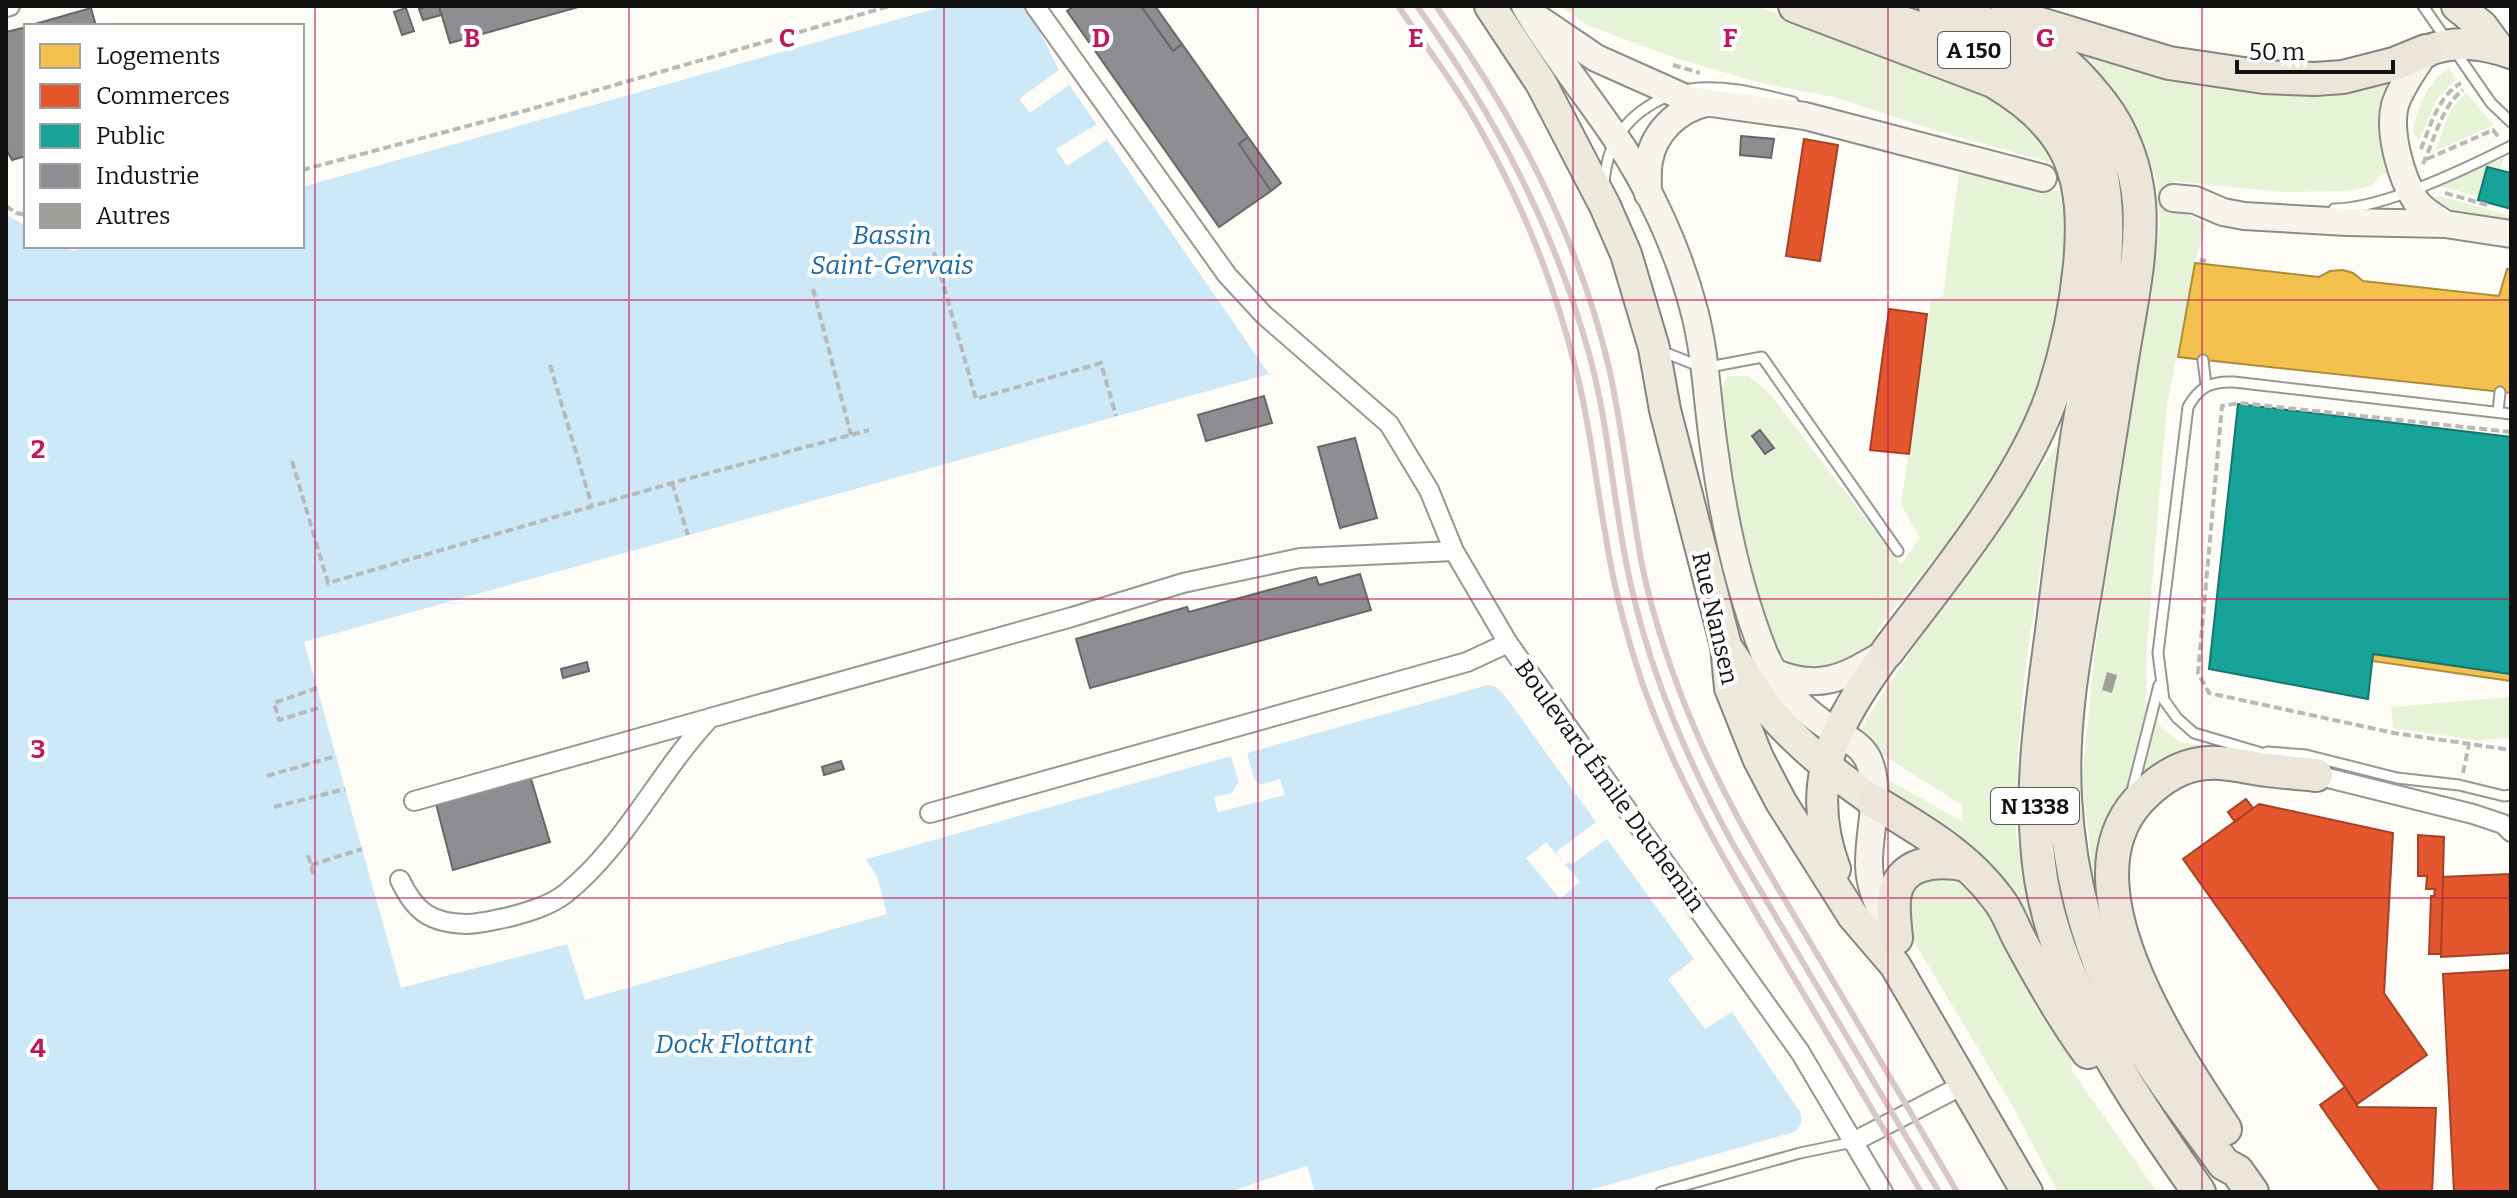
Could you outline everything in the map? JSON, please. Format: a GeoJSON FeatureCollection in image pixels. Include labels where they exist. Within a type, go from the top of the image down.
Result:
{"type":"FeatureCollection","features":[{"type":"Feature","properties":{"kind":"highway"},"geometry":{"type":"LineString","coordinates":[[1795,6],[1993,81],[2019,96],[2038,112],[2055,133],[2081,189],[2083,230],[2078,280],[2069,333],[2053,393],[2032,441],[2002,494],[1887,652]]}},
{"type":"Feature","properties":{"kind":"highway","name":"A 150"},"geometry":{"type":"LineString","coordinates":[[1852,6],[1964,45],[2019,69],[2050,91],[2079,122]]}},
{"type":"Feature","properties":{"kind":"highway","name":"N 1338"},"geometry":{"type":"LineString","coordinates":[[1935,6],[2052,54],[2103,105],[2122,140],[2134,172],[2139,203],[2135,273],[2068,714],[2064,793],[2067,827],[2077,894],[2113,995],[2133,1033],[2171,1089],[2224,1164],[2245,1182]]}},
{"type":"Feature","properties":{"kind":"highway","name":"A 150"},"geometry":{"type":"LineString","coordinates":[[1981,6],[2127,52],[2192,68],[2264,77],[2315,79],[2370,71],[2438,48]]}},
{"type":"Feature","properties":{"kind":"highway","name":"N 1338"},"geometry":{"type":"LineString","coordinates":[[2079,122],[2096,154],[2105,192],[2105,234],[2098,309],[2035,752],[2041,881],[2057,941],[2077,991],[2157,1133],[2199,1192]]}},
{"type":"Feature","properties":{"kind":"highway"},"geometry":{"type":"LineString","coordinates":[[2245,1182],[2240,1153],[2175,1054],[2144,995],[2118,917],[2113,858],[2124,821],[2135,805],[2162,778],[2182,768],[2197,764],[2243,765],[2316,775]]}},
{"type":"Feature","properties":{"kind":"highway"},"geometry":{"type":"LineString","coordinates":[[1873,801],[1931,837],[1967,865],[1999,900],[2075,1034],[2132,1112],[2157,1133]]}},
{"type":"Feature","properties":{"kind":"highway"},"geometry":{"type":"LineString","coordinates":[[1896,952],[1894,899],[1903,876],[1918,866],[1934,862],[1967,865]]}},
{"type":"Feature","properties":{"kind":"main road","name":"Rue Nansen"},"geometry":{"type":"LineString","coordinates":[[1490,6],[1541,83],[1605,206],[1626,254],[1654,348],[1665,410],[1726,646],[1730,688],[1758,758],[1781,802],[1853,916],[1896,952]]}},
{"type":"Feature","properties":{"kind":"main road"},"geometry":{"type":"LineString","coordinates":[[2457,6],[2482,26],[2505,51]]}},
{"type":"Feature","properties":{"kind":"main road","name":"Rue Nansen"},"geometry":{"type":"LineString","coordinates":[[1524,8],[1615,137],[1664,226],[1694,310],[1728,531],[1765,654],[1782,685],[1802,707],[1856,744],[1867,756],[1873,774],[1869,865],[1875,897],[1896,952],[1963,1085],[2027,1192]]}},
{"type":"Feature","properties":{"kind":"main road"},"geometry":{"type":"LineString","coordinates":[[1524,8],[1596,58],[1690,100],[1805,116],[2043,178]]}},
{"type":"Feature","properties":{"kind":"main road"},"geometry":{"type":"LineString","coordinates":[[2445,224],[2423,209],[2417,188],[2394,140],[2393,117],[2401,90],[2438,48],[2473,44],[2505,51]]}},
{"type":"Feature","properties":{"kind":"main road"},"geometry":{"type":"LineString","coordinates":[[1648,194],[1649,161],[1661,133],[1682,112],[1706,103]]}},
{"type":"Feature","properties":{"kind":"main road"},"geometry":{"type":"LineString","coordinates":[[2184,199],[2244,216],[2445,224],[2511,234]]}},
{"type":"Feature","properties":{"kind":"main road"},"geometry":{"type":"LineString","coordinates":[[1726,646],[1772,713],[1801,744],[1873,801]]}},
{"type":"Feature","properties":{"kind":"main road"},"geometry":{"type":"LineString","coordinates":[[1774,672],[1791,680],[1827,681],[1852,673],[1887,652]]}},
{"type":"Feature","properties":{"kind":"main road"},"geometry":{"type":"LineString","coordinates":[[1853,916],[1826,845],[1822,806],[1826,765],[1848,709],[1887,652]]}},
{"type":"Feature","properties":{"kind":"street"},"geometry":{"type":"LineString","coordinates":[[1035,6],[1227,275],[1264,315],[1389,424],[1429,490],[1454,551],[1508,643]]}},
{"type":"Feature","properties":{"kind":"street"},"geometry":{"type":"LineString","coordinates":[[414,801],[1072,617],[1183,583],[1300,558],[1454,551]]}},
{"type":"Feature","properties":{"kind":"street","name":"Boulevard Émile Duchemin"},"geometry":{"type":"LineString","coordinates":[[930,813],[1467,662],[1508,643],[1800,1052],[1883,1192]]}},
{"type":"Feature","properties":{"kind":"street"},"geometry":{"type":"LineString","coordinates":[[400,880],[420,911],[445,923],[479,924],[540,908],[564,894],[594,865],[618,838],[688,741],[710,718]]}},
{"type":"Feature","properties":{"kind":"street"},"geometry":{"type":"LineString","coordinates":[[2316,775],[2473,814],[2503,824],[2511,832]]}},
{"type":"Feature","properties":{"kind":"street"},"geometry":{"type":"LineString","coordinates":[[1853,1142],[1963,1085]]}},
{"type":"Feature","properties":{"kind":"lane"},"geometry":{"type":"LineString","coordinates":[[2423,6],[2438,48],[2511,122]]}},
{"type":"Feature","properties":{"kind":"lane"},"geometry":{"type":"LineString","coordinates":[[1605,206],[1606,170],[1615,137],[1662,98],[1713,87],[1743,90],[1835,113]]}},
{"type":"Feature","properties":{"kind":"lane"},"geometry":{"type":"LineString","coordinates":[[1908,132],[1959,156]]}},
{"type":"Feature","properties":{"kind":"lane"},"geometry":{"type":"LineString","coordinates":[[2256,206],[2343,209],[2417,188],[2508,145]]}},
{"type":"Feature","properties":{"kind":"lane"},"geometry":{"type":"LineString","coordinates":[[2184,199],[2241,204]]}},
{"type":"Feature","properties":{"kind":"lane"},"geometry":{"type":"LineString","coordinates":[[1654,348],[1704,368],[1762,357],[1898,551]]}},
{"type":"Feature","properties":{"kind":"lane"},"geometry":{"type":"LineString","coordinates":[[2203,360],[2206,385]]}},
{"type":"Feature","properties":{"kind":"lane"},"geometry":{"type":"LineString","coordinates":[[2316,775],[2260,751],[2194,733],[2177,718],[2164,700],[2158,653],[2188,407],[2206,385],[2220,381],[2511,414]]}},
{"type":"Feature","properties":{"kind":"lane"},"geometry":{"type":"LineString","coordinates":[[2498,412],[2500,392]]}},
{"type":"Feature","properties":{"kind":"lane"},"geometry":{"type":"LineString","coordinates":[[2124,821],[2161,679]]}},
{"type":"Feature","properties":{"kind":"lane"},"geometry":{"type":"LineString","coordinates":[[2260,751],[2306,755],[2397,778],[2511,795]]}},
{"type":"Feature","properties":{"kind":"lane"},"geometry":{"type":"LineString","coordinates":[[1661,1192],[1800,1153],[1853,1142]]}},
{"type":"Feature","properties":{"kind":"path"},"geometry":{"type":"LineString","coordinates":[[304,169],[524,111],[890,6]]}},
{"type":"Feature","properties":{"kind":"path"},"geometry":{"type":"LineString","coordinates":[[2420,150],[2442,102],[2457,84]]}},
{"type":"Feature","properties":{"kind":"path"},"geometry":{"type":"LineString","coordinates":[[2463,90],[2449,105],[2418,175],[2417,188],[2428,196],[2439,191],[2497,207]]}},
{"type":"Feature","properties":{"kind":"path"},"geometry":{"type":"LineString","coordinates":[[2425,160],[2493,130],[2508,145]]}},
{"type":"Feature","properties":{"kind":"path"},"geometry":{"type":"LineString","coordinates":[[6,206],[24,215]]}},
{"type":"Feature","properties":{"kind":"path"},"geometry":{"type":"LineString","coordinates":[[934,252],[976,399],[1101,363],[1116,416]]}},
{"type":"Feature","properties":{"kind":"path"},"geometry":{"type":"LineString","coordinates":[[813,289],[851,435]]}},
{"type":"Feature","properties":{"kind":"path"},"geometry":{"type":"LineString","coordinates":[[550,365],[592,506]]}},
{"type":"Feature","properties":{"kind":"path"},"geometry":{"type":"LineString","coordinates":[[2511,432],[2240,403],[2222,406],[2198,673],[2209,693],[2394,733],[2511,750]]}},
{"type":"Feature","properties":{"kind":"path"},"geometry":{"type":"LineString","coordinates":[[292,461],[328,583],[672,483],[869,430]]}},
{"type":"Feature","properties":{"kind":"path"},"geometry":{"type":"LineString","coordinates":[[672,483],[688,535]]}},
{"type":"Feature","properties":{"kind":"path"},"geometry":{"type":"LineString","coordinates":[[317,688],[274,703],[279,720],[322,707]]}},
{"type":"Feature","properties":{"kind":"path"},"geometry":{"type":"LineString","coordinates":[[2462,774],[2469,744]]}},
{"type":"Feature","properties":{"kind":"path"},"geometry":{"type":"LineString","coordinates":[[267,776],[336,756]]}},
{"type":"Feature","properties":{"kind":"path"},"geometry":{"type":"LineString","coordinates":[[274,807],[345,789]]}},
{"type":"Feature","properties":{"kind":"path"},"geometry":{"type":"LineString","coordinates":[[311,865],[362,849]]}},
{"type":"Feature","properties":{"kind":"path"},"geometry":{"type":"LineString","coordinates":[[308,855],[314,876]]}},
{"type":"Feature","properties":{"kind":"green space"},"geometry":{"type":"Polygon","coordinates":[[[1561,6],[1757,6],[1992,95],[2038,126],[2057,164],[1934,130],[1834,97],[1761,83],[1675,58],[1587,25],[1561,6]]]}},
{"type":"Feature","properties":{"kind":"green space"},"geometry":{"type":"Polygon","coordinates":[[[2070,51],[2150,73],[2335,93],[2396,81],[2395,169],[2380,176],[2371,186],[2346,191],[2282,192],[2174,181],[2170,207],[2206,224],[2196,258],[2167,404],[2147,644],[2146,703],[2161,727],[2180,742],[2202,746],[2202,752],[2135,790],[2116,959],[2097,905],[2082,781],[2095,650],[2160,225],[2156,179],[2137,130],[2115,93],[2070,51]]]}},
{"type":"Feature","properties":{"kind":"green space"},"geometry":{"type":"Polygon","coordinates":[[[2449,68],[2456,79],[2437,99],[2419,140],[2413,133],[2420,105],[2429,88],[2449,68]]]}},
{"type":"Feature","properties":{"kind":"green space"},"geometry":{"type":"Polygon","coordinates":[[[2466,93],[2494,125],[2435,151],[2451,109],[2466,93]]]}},
{"type":"Feature","properties":{"kind":"green space"},"geometry":{"type":"Polygon","coordinates":[[[2504,157],[2500,171],[2487,167],[2479,197],[2439,186],[2504,157]]]}},
{"type":"Feature","properties":{"kind":"green space"},"geometry":{"type":"Polygon","coordinates":[[[1959,173],[2068,193],[2072,239],[2047,370],[2020,436],[1951,538],[1883,622],[1864,656],[1836,671],[1792,664],[1768,643],[1740,549],[1717,398],[1728,376],[1748,376],[1769,393],[1901,564],[1920,538],[1901,504],[1931,300],[1943,296],[1959,173]]]}},
{"type":"Feature","properties":{"kind":"green space"},"geometry":{"type":"Polygon","coordinates":[[[2440,196],[2511,216],[2511,228],[2448,213],[2427,201],[2440,196]]]}},
{"type":"Feature","properties":{"kind":"green space"},"geometry":{"type":"Polygon","coordinates":[[[2059,442],[2025,670],[2018,751],[2016,836],[2039,941],[1884,792],[1885,778],[1963,822],[1962,805],[1883,755],[1861,728],[1933,619],[2059,442]]]}},
{"type":"Feature","properties":{"kind":"green space"},"geometry":{"type":"Polygon","coordinates":[[[2511,697],[2511,738],[2474,740],[2393,728],[2391,707],[2511,697]]]}},
{"type":"Feature","properties":{"kind":"green space"},"geometry":{"type":"Polygon","coordinates":[[[1940,875],[1963,882],[1986,901],[2071,1055],[2072,1071],[2157,1192],[2058,1192],[2012,1105],[1906,924],[1911,892],[1923,881],[1940,875]]]}},
{"type":"Feature","properties":{"kind":"water","name":"Bassin Saint-Gervais"},"geometry":{"type":"Polygon","coordinates":[[[945,6],[1027,6],[1059,70],[1269,374],[304,642],[401,988],[1231,756],[1239,782],[1232,793],[1214,797],[1218,812],[1284,795],[1280,779],[1261,785],[1254,779],[1247,753],[1488,685],[1496,687],[1505,696],[1596,822],[1556,852],[1564,865],[1572,864],[1607,839],[1694,959],[1668,979],[1705,1029],[1732,1012],[1800,1112],[1798,1128],[1794,1132],[1583,1192],[6,1192],[6,215],[24,225],[24,248],[67,248],[73,251],[84,248],[304,248],[304,186],[945,6]]]}},
{"type":"Feature","properties":{"kind":"pier"},"geometry":{"type":"Polygon","coordinates":[[[1059,70],[1069,85],[1030,113],[1019,99],[1059,70]]]}},
{"type":"Feature","properties":{"kind":"pier"},"geometry":{"type":"Polygon","coordinates":[[[1097,124],[1107,140],[1067,166],[1056,149],[1097,124]]]}},
{"type":"Feature","properties":{"kind":"pier"},"geometry":{"type":"Polygon","coordinates":[[[1244,753],[1247,753],[1254,779],[1261,785],[1280,779],[1285,795],[1218,812],[1214,797],[1232,793],[1239,782],[1231,756],[1235,755],[1243,783],[1234,796],[1219,800],[1221,807],[1280,792],[1278,784],[1260,789],[1251,782],[1244,753]]]}},
{"type":"Feature","properties":{"kind":"pier"},"geometry":{"type":"Polygon","coordinates":[[[1546,842],[1580,882],[1560,899],[1526,858],[1546,842]]]}},
{"type":"Feature","properties":{"kind":"pier"},"geometry":{"type":"Polygon","coordinates":[[[865,858],[877,876],[887,914],[585,1000],[567,944],[865,858]]]}},
{"type":"Feature","properties":{"kind":"pier"},"geometry":{"type":"Polygon","coordinates":[[[1306,1166],[1315,1192],[1229,1192],[1306,1166]]]}},
{"type":"Feature","properties":{"kind":"building: Logements"},"geometry":{"type":"Polygon","coordinates":[[[2195,263],[2319,277],[2330,271],[2343,270],[2363,281],[2499,296],[2507,269],[2511,270],[2511,393],[2178,357],[2195,263]]]}},
{"type":"Feature","properties":{"kind":"building: Logements"},"geometry":{"type":"Polygon","coordinates":[[[2373,654],[2511,674],[2511,681],[2372,661],[2373,654]]]}},
{"type":"Feature","properties":{"kind":"building: Commerces"},"geometry":{"type":"Polygon","coordinates":[[[1804,139],[1838,145],[1820,261],[1786,256],[1804,139]]]}},
{"type":"Feature","properties":{"kind":"building: Commerces"},"geometry":{"type":"Polygon","coordinates":[[[1889,309],[1927,314],[1909,454],[1870,450],[1889,309]]]}},
{"type":"Feature","properties":{"kind":"building: Commerces"},"geometry":{"type":"Polygon","coordinates":[[[2246,799],[2253,808],[2235,822],[2228,812],[2246,799]]]}},
{"type":"Feature","properties":{"kind":"building: Commerces"},"geometry":{"type":"Polygon","coordinates":[[[2259,804],[2393,833],[2384,993],[2427,1055],[2357,1104],[2183,859],[2259,804]]]}},
{"type":"Feature","properties":{"kind":"building: Commerces"},"geometry":{"type":"Polygon","coordinates":[[[2418,835],[2444,837],[2441,954],[2429,954],[2431,896],[2434,896],[2435,889],[2426,889],[2427,876],[2418,876],[2418,835]]]}},
{"type":"Feature","properties":{"kind":"building: Commerces"},"geometry":{"type":"Polygon","coordinates":[[[2509,874],[2511,953],[2441,957],[2443,877],[2509,874]]]}},
{"type":"Feature","properties":{"kind":"building: Commerces"},"geometry":{"type":"Polygon","coordinates":[[[2511,970],[2511,1192],[2454,1192],[2443,974],[2511,970]]]}},
{"type":"Feature","properties":{"kind":"building: Commerces"},"geometry":{"type":"Polygon","coordinates":[[[2345,1087],[2358,1107],[2436,1108],[2432,1192],[2381,1192],[2320,1105],[2345,1087]]]}},
{"type":"Feature","properties":{"kind":"building: Public"},"geometry":{"type":"Polygon","coordinates":[[[2487,167],[2511,173],[2511,209],[2478,200],[2487,167]]]}},
{"type":"Feature","properties":{"kind":"building: Public"},"geometry":{"type":"Polygon","coordinates":[[[2238,404],[2511,437],[2511,674],[2373,654],[2368,699],[2209,669],[2238,404]]]}},
{"type":"Feature","properties":{"kind":"building: Industrie"},"geometry":{"type":"Polygon","coordinates":[[[439,6],[441,15],[423,20],[419,9],[439,6]]]}},
{"type":"Feature","properties":{"kind":"building: Industrie"},"geometry":{"type":"Polygon","coordinates":[[[439,6],[582,6],[450,43],[439,6]]]}},
{"type":"Feature","properties":{"kind":"building: Industrie"},"geometry":{"type":"Polygon","coordinates":[[[1074,6],[1141,6],[1173,51],[1182,44],[1248,137],[1239,144],[1271,191],[1219,227],[1067,11],[1074,6]]]}},
{"type":"Feature","properties":{"kind":"building: Industrie"},"geometry":{"type":"Polygon","coordinates":[[[1141,6],[1155,6],[1182,44],[1173,51],[1141,6]]]}},
{"type":"Feature","properties":{"kind":"building: Industrie"},"geometry":{"type":"Polygon","coordinates":[[[91,8],[95,24],[35,24],[91,8]]]}},
{"type":"Feature","properties":{"kind":"building: Industrie"},"geometry":{"type":"Polygon","coordinates":[[[406,8],[414,31],[402,35],[394,12],[406,8]]]}},
{"type":"Feature","properties":{"kind":"building: Industrie"},"geometry":{"type":"Polygon","coordinates":[[[24,28],[24,157],[12,160],[6,149],[6,32],[24,28]]]}},
{"type":"Feature","properties":{"kind":"building: Industrie"},"geometry":{"type":"Polygon","coordinates":[[[1741,136],[1774,139],[1771,158],[1740,155],[1741,136]]]}},
{"type":"Feature","properties":{"kind":"building: Industrie"},"geometry":{"type":"Polygon","coordinates":[[[1248,137],[1281,183],[1271,191],[1239,144],[1248,137]]]}},
{"type":"Feature","properties":{"kind":"building: Industrie"},"geometry":{"type":"Polygon","coordinates":[[[1264,396],[1272,423],[1206,441],[1198,415],[1264,396]]]}},
{"type":"Feature","properties":{"kind":"building: Industrie"},"geometry":{"type":"Polygon","coordinates":[[[1760,430],[1774,448],[1765,454],[1752,436],[1760,430]]]}},
{"type":"Feature","properties":{"kind":"building: Industrie"},"geometry":{"type":"Polygon","coordinates":[[[1355,438],[1377,518],[1340,528],[1318,447],[1355,438]]]}},
{"type":"Feature","properties":{"kind":"building: Industrie"},"geometry":{"type":"Polygon","coordinates":[[[1360,574],[1371,610],[1090,688],[1076,639],[1187,607],[1189,612],[1316,577],[1319,585],[1360,574]]]}},
{"type":"Feature","properties":{"kind":"building: Industrie"},"geometry":{"type":"Polygon","coordinates":[[[587,662],[589,671],[563,678],[561,669],[587,662]]]}},
{"type":"Feature","properties":{"kind":"building: Industrie"},"geometry":{"type":"Polygon","coordinates":[[[841,761],[844,769],[824,775],[822,767],[841,761]]]}},
{"type":"Feature","properties":{"kind":"building: Industrie"},"geometry":{"type":"Polygon","coordinates":[[[528,769],[550,842],[453,870],[434,796],[528,769]]]}},
{"type":"Feature","properties":{"kind":"building: Autres"},"geometry":{"type":"Polygon","coordinates":[[[2107,672],[2117,675],[2112,693],[2102,690],[2107,672]]]}},
{"type":"Feature","properties":{"kind":"railway"},"geometry":{"type":"LineString","coordinates":[[1398,6],[1485,138],[1513,193],[1549,280],[1581,390],[1621,609],[1643,685],[1671,755],[1741,889],[1921,1192]]}},
{"type":"Feature","properties":{"kind":"railway"},"geometry":{"type":"LineString","coordinates":[[1417,6],[1495,128],[1518,170],[1557,258],[1596,380],[1633,594],[1651,660],[1688,755],[1734,846],[1939,1192]]}},
{"type":"Feature","properties":{"kind":"railway"},"geometry":{"type":"LineString","coordinates":[[1436,6],[1493,91],[1518,135],[1581,273],[1610,372],[1649,594],[1668,660],[1693,725],[1754,848],[1957,1192]]}},
{"type":"Feature","properties":{"kind":"water label","name":"Dock Flottant"},"geometry":{"type":"Point","coordinates":[734,1044]}}]}
